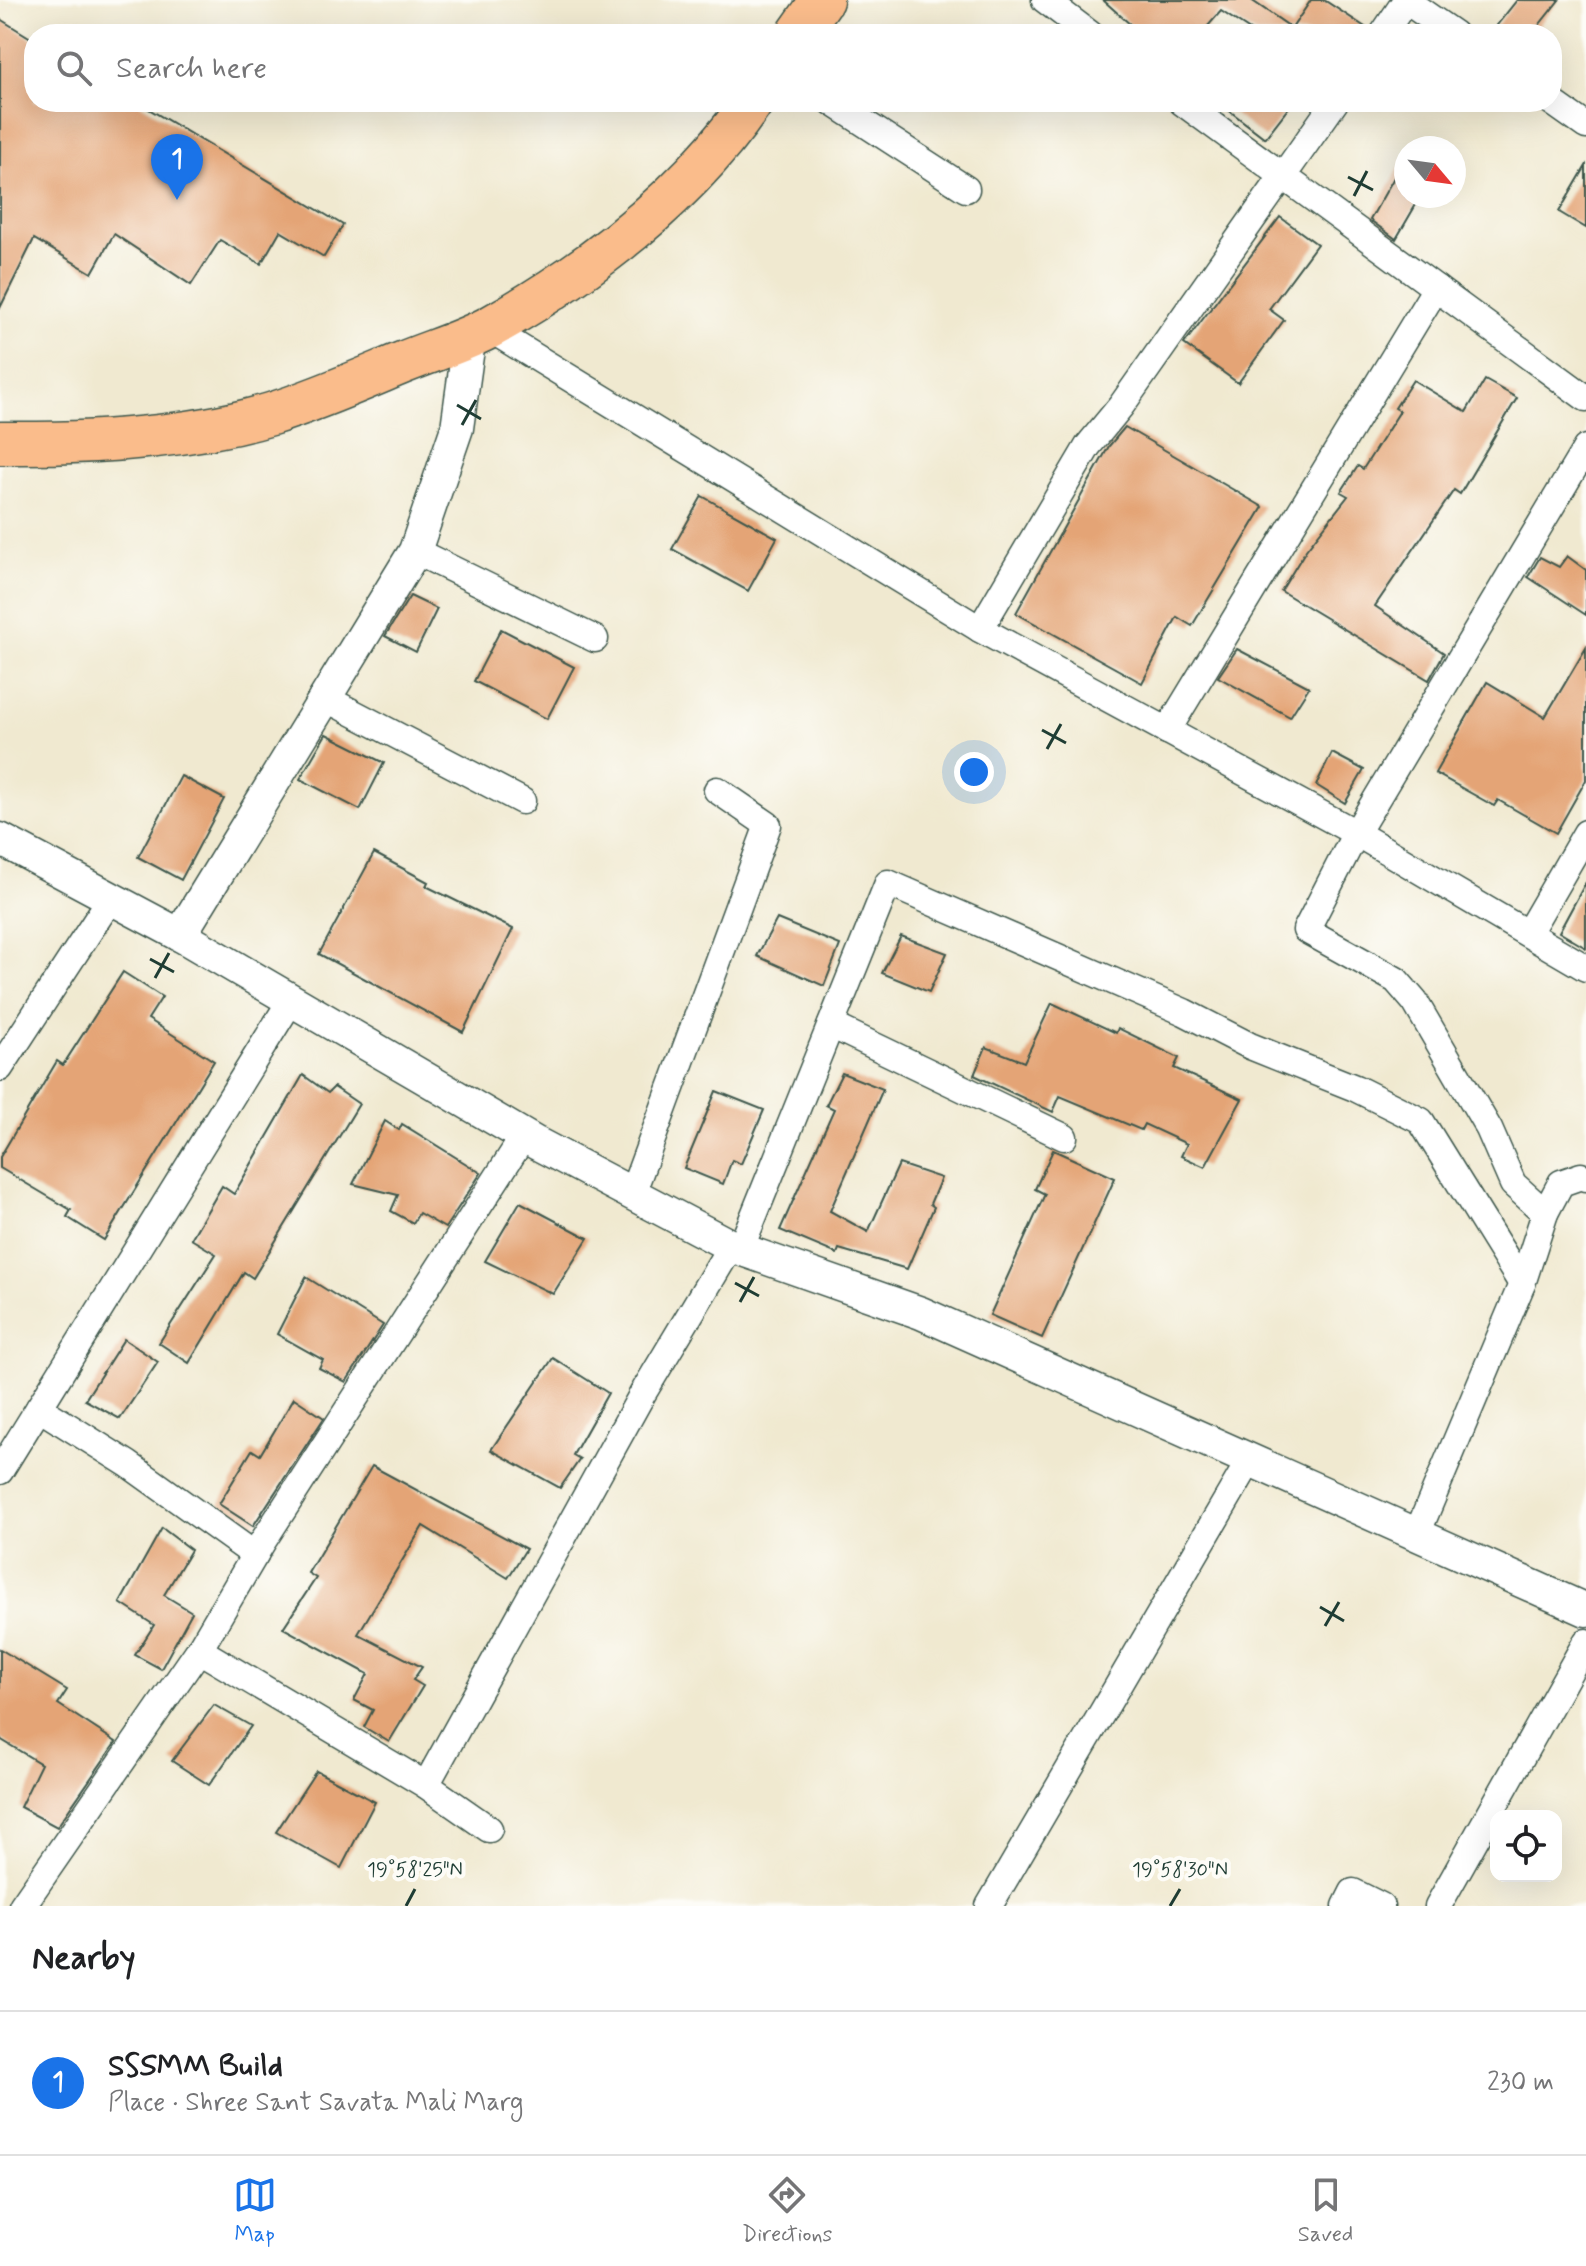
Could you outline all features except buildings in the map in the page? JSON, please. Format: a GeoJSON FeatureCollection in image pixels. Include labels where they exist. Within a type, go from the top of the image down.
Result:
{"type":"FeatureCollection","features":[{"type":"Feature","properties":{"kind":"main road"},"geometry":{"type":"LineString","coordinates":[[0,443],[118,439],[197,429],[270,414],[479,331],[561,283],[649,216],[714,153],[745,112]]}},
{"type":"Feature","properties":{"kind":"street"},"geometry":{"type":"LineString","coordinates":[[1045,0],[1077,24]]}},
{"type":"Feature","properties":{"kind":"street"},"geometry":{"type":"LineString","coordinates":[[1390,24],[1406,0],[1440,24]]}},
{"type":"Feature","properties":{"kind":"street"},"geometry":{"type":"LineString","coordinates":[[1562,109],[1586,126]]}},
{"type":"Feature","properties":{"kind":"street"},"geometry":{"type":"LineString","coordinates":[[847,112],[966,189]]}},
{"type":"Feature","properties":{"kind":"street"},"geometry":{"type":"LineString","coordinates":[[1196,112],[1586,398]]}},
{"type":"Feature","properties":{"kind":"street"},"geometry":{"type":"LineString","coordinates":[[980,629],[1088,446],[1121,406],[1328,112]]}},
{"type":"Feature","properties":{"kind":"street"},"geometry":{"type":"LineString","coordinates":[[1167,731],[1436,288]]}},
{"type":"Feature","properties":{"kind":"street"},"geometry":{"type":"LineString","coordinates":[[180,935],[415,551],[457,428],[479,331],[980,629],[1356,833],[1586,968]]}},
{"type":"Feature","properties":{"kind":"street"},"geometry":{"type":"LineString","coordinates":[[1545,1213],[1513,1184],[1489,1129],[1415,1002],[1396,980],[1306,930],[1356,833],[1586,448]]}},
{"type":"Feature","properties":{"kind":"street"},"geometry":{"type":"LineString","coordinates":[[415,551],[595,639]]}},
{"type":"Feature","properties":{"kind":"street"},"geometry":{"type":"LineString","coordinates":[[323,697],[522,801]]}},
{"type":"Feature","properties":{"kind":"street"},"geometry":{"type":"LineString","coordinates":[[632,1194],[768,825],[717,790]]}},
{"type":"Feature","properties":{"kind":"street"},"geometry":{"type":"LineString","coordinates":[[1528,933],[1586,833]]}},
{"type":"Feature","properties":{"kind":"street"},"geometry":{"type":"LineString","coordinates":[[0,839],[180,935],[524,1136],[736,1248],[921,1313],[1586,1610]]}},
{"type":"Feature","properties":{"kind":"street"},"geometry":{"type":"LineString","coordinates":[[426,1785],[643,1393],[736,1248],[888,883],[1184,1012],[1250,1046],[1355,1088],[1421,1121],[1522,1284]]}},
{"type":"Feature","properties":{"kind":"street"},"geometry":{"type":"LineString","coordinates":[[0,1068],[111,898]]}},
{"type":"Feature","properties":{"kind":"street"},"geometry":{"type":"LineString","coordinates":[[4,1456],[39,1408],[290,1002]]}},
{"type":"Feature","properties":{"kind":"street"},"geometry":{"type":"LineString","coordinates":[[831,1025],[1064,1137]]}},
{"type":"Feature","properties":{"kind":"street"},"geometry":{"type":"LineString","coordinates":[[22,1906],[199,1650],[255,1555],[524,1136]]}},
{"type":"Feature","properties":{"kind":"street"},"geometry":{"type":"LineString","coordinates":[[1417,1534],[1522,1284],[1545,1213],[1561,1183],[1581,1176],[1586,1178]]}},
{"type":"Feature","properties":{"kind":"street"},"geometry":{"type":"LineString","coordinates":[[39,1408],[128,1464],[255,1555]]}},
{"type":"Feature","properties":{"kind":"street"},"geometry":{"type":"LineString","coordinates":[[989,1906],[1250,1460]]}},
{"type":"Feature","properties":{"kind":"street"},"geometry":{"type":"LineString","coordinates":[[1438,1906],[1586,1642]]}},
{"type":"Feature","properties":{"kind":"street"},"geometry":{"type":"LineString","coordinates":[[199,1650],[426,1785],[489,1829]]}},
{"type":"Feature","properties":{"kind":"street"},"geometry":{"type":"LineString","coordinates":[[1346,1906],[1353,1892],[1381,1906]]}},
{"type":"Feature","properties":{"kind":"place","name":"SSSMM Build"},"geometry":{"type":"Point","coordinates":[177,200]}}]}
